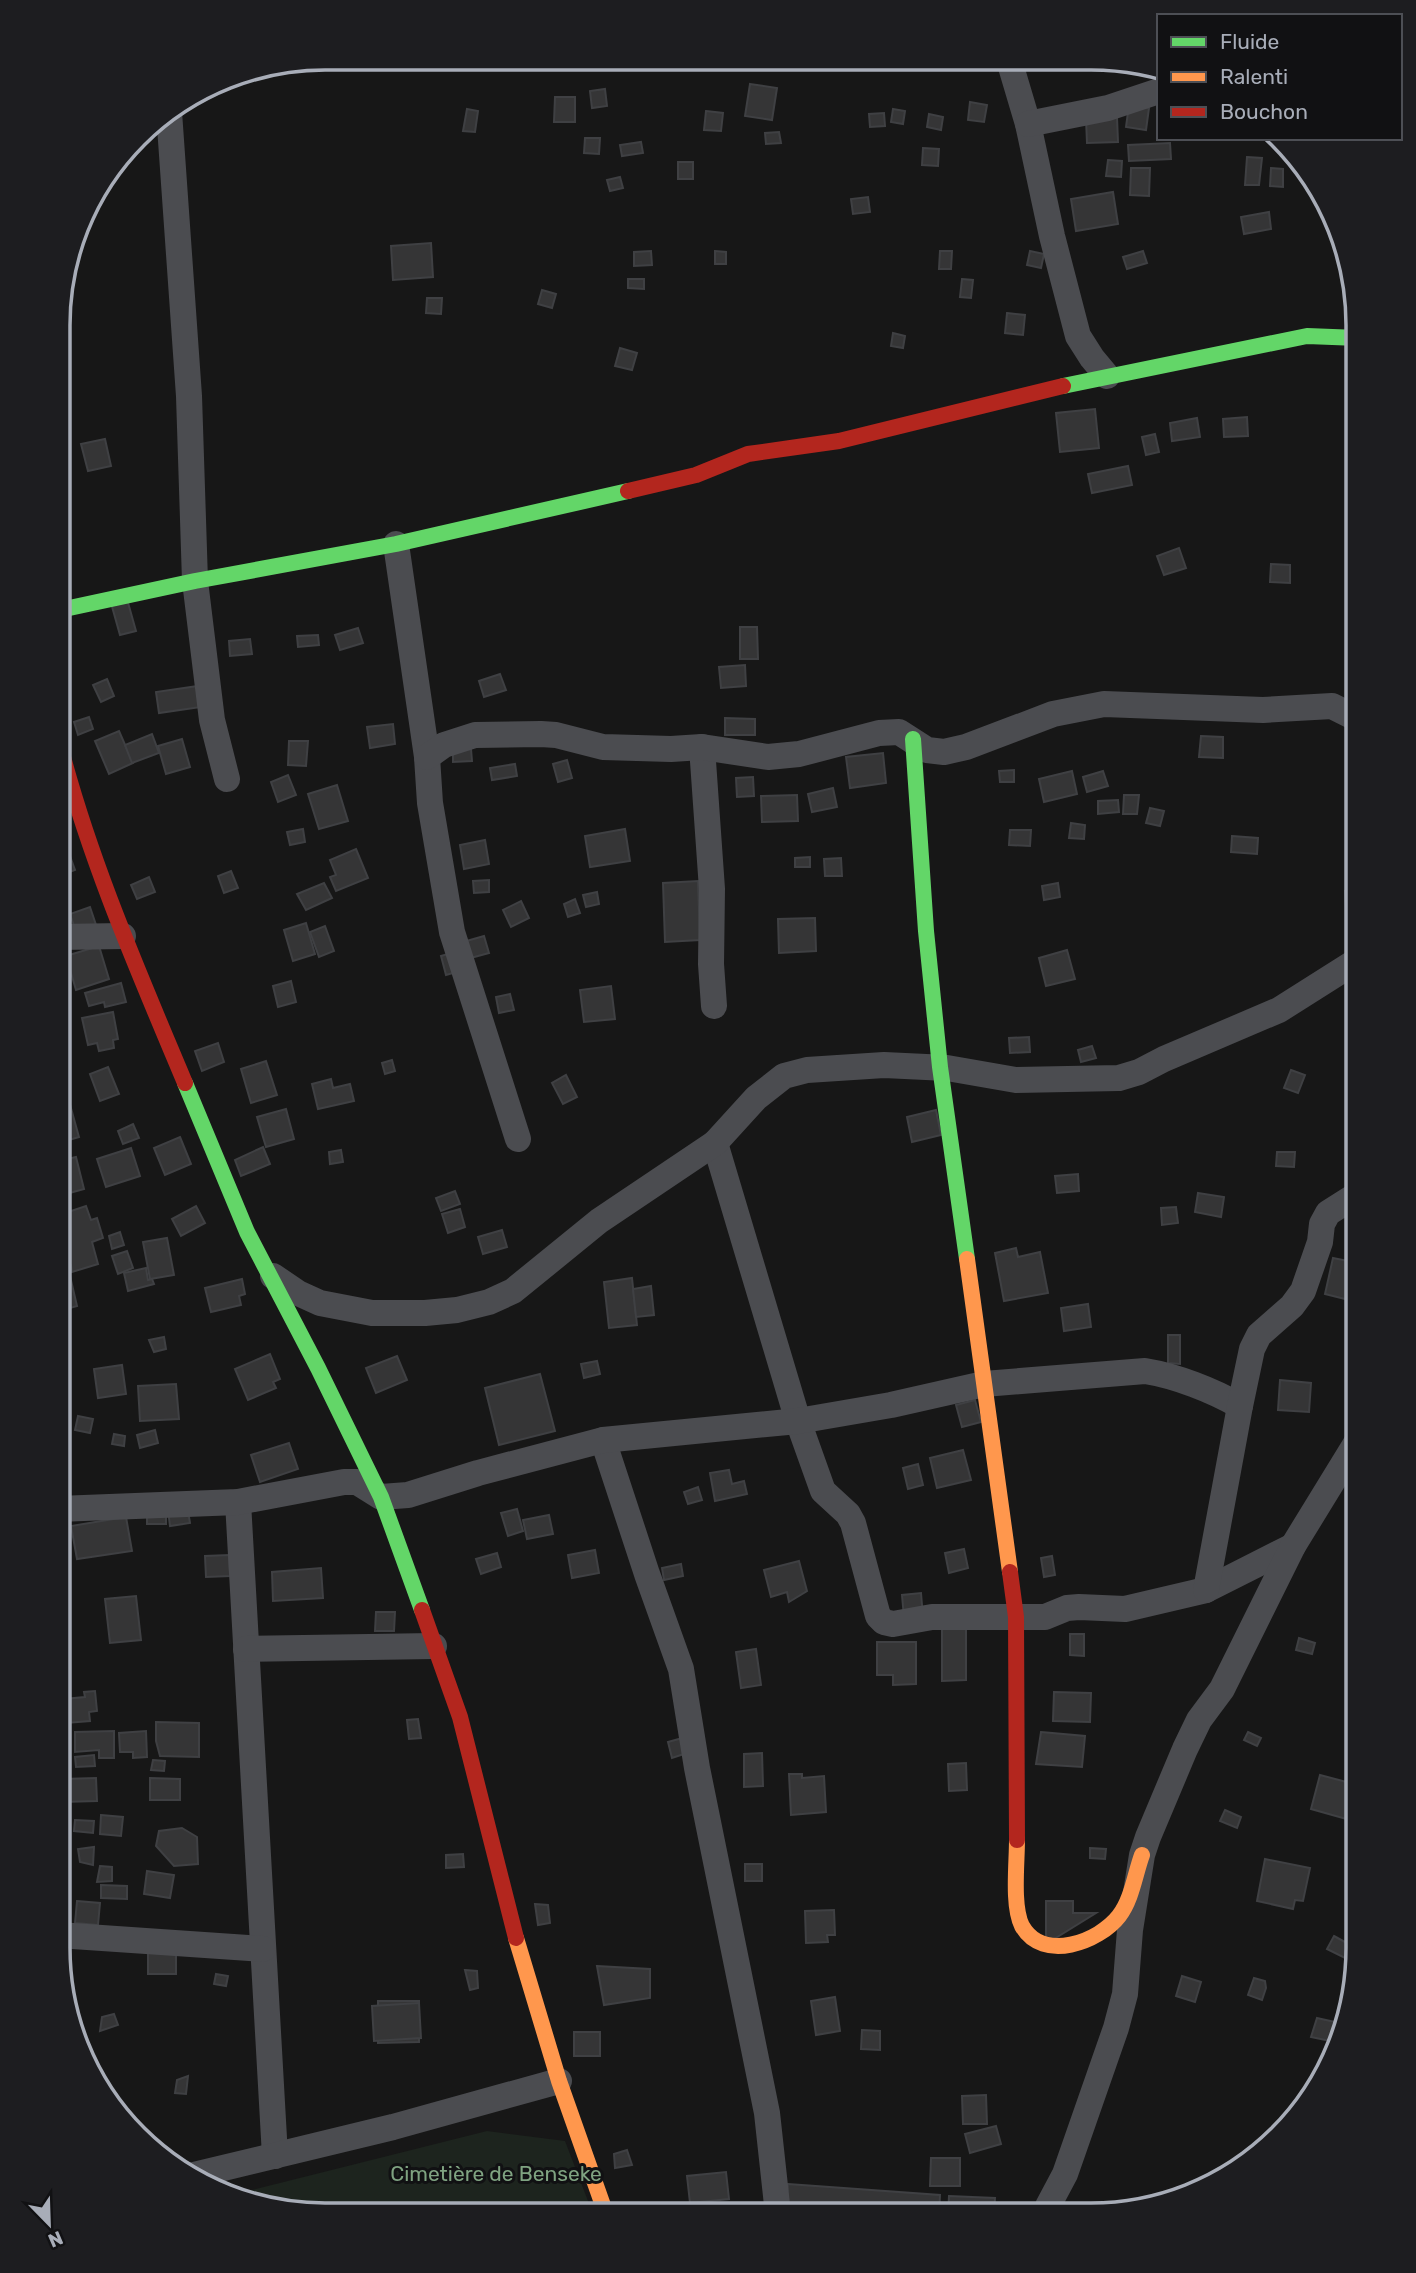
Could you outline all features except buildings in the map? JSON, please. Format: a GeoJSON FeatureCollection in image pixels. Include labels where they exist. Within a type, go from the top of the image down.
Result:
{"type":"FeatureCollection","features":[{"type":"Feature","properties":{"kind":"street"},"geometry":{"type":"LineString","coordinates":[[1013,70],[1078,336],[1107,376]]}},
{"type":"Feature","properties":{"kind":"street"},"geometry":{"type":"LineString","coordinates":[[1028,124],[1108,108],[1157,91]]}},
{"type":"Feature","properties":{"kind":"street"},"geometry":{"type":"LineString","coordinates":[[170,123],[189,396],[195,581],[212,720],[227,779]]}},
{"type":"Feature","properties":{"kind":"street"},"geometry":{"type":"LineString","coordinates":[[70,608],[195,581],[396,544],[696,475],[748,454],[839,441],[1107,376],[1307,336],[1346,338]]}},
{"type":"Feature","properties":{"kind":"street"},"geometry":{"type":"LineString","coordinates":[[396,544],[427,757],[430,803],[452,932],[518,1139]]}},
{"type":"Feature","properties":{"kind":"street"},"geometry":{"type":"LineString","coordinates":[[427,757],[444,745],[475,735],[556,735],[603,747],[702,747],[768,757],[799,754],[878,733],[899,732],[927,750],[944,752],[966,747],[1053,714],[1104,704],[1263,710],[1332,706],[1346,713]]}},
{"type":"Feature","properties":{"kind":"street"},"geometry":{"type":"LineString","coordinates":[[913,739],[926,931],[940,1067],[1016,1617],[1017,1919],[1023,1932],[1033,1939],[1058,1947],[1070,1946],[1101,1934],[1122,1912],[1133,1874],[1199,1720],[1222,1689],[1293,1546],[1346,1460]]}},
{"type":"Feature","properties":{"kind":"street"},"geometry":{"type":"LineString","coordinates":[[702,747],[712,889],[711,964],[714,1006]]}},
{"type":"Feature","properties":{"kind":"street"},"geometry":{"type":"LineString","coordinates":[[70,783],[123,936],[247,1232],[381,1497],[460,1717],[515,1936],[559,2081],[602,2203]]}},
{"type":"Feature","properties":{"kind":"street"},"geometry":{"type":"LineString","coordinates":[[70,937],[123,936]]}},
{"type":"Feature","properties":{"kind":"street"},"geometry":{"type":"LineString","coordinates":[[268,1273],[298,1293],[320,1303],[372,1313],[457,1310],[489,1302],[513,1291],[599,1221],[715,1143],[756,1098],[784,1076],[807,1070],[871,1066],[940,1067],[1016,1080],[1119,1079],[1279,1010],[1346,968]]}},
{"type":"Feature","properties":{"kind":"street"},"geometry":{"type":"LineString","coordinates":[[715,1143],[798,1421],[823,1491],[848,1514],[853,1524],[878,1616],[884,1622],[893,1624],[932,1618],[1045,1617],[1068,1608],[1079,1607],[1125,1609],[1206,1590],[1293,1546]]}},
{"type":"Feature","properties":{"kind":"street"},"geometry":{"type":"LineString","coordinates":[[1206,1590],[1252,1349],[1259,1335],[1292,1306],[1303,1291],[1320,1242],[1322,1224],[1328,1213],[1346,1202]]}},
{"type":"Feature","properties":{"kind":"street"},"geometry":{"type":"LineString","coordinates":[[70,1509],[238,1502],[344,1482],[357,1482],[381,1497],[408,1495],[478,1473],[603,1440],[798,1421],[891,1405],[984,1384],[1144,1371],[1223,1396],[1240,1406]]}},
{"type":"Feature","properties":{"kind":"street"},"geometry":{"type":"LineString","coordinates":[[603,1440],[681,1669],[697,1768],[767,2113],[777,2203]]}},
{"type":"Feature","properties":{"kind":"street"},"geometry":{"type":"LineString","coordinates":[[238,1502],[275,2156]]}},
{"type":"Feature","properties":{"kind":"street"},"geometry":{"type":"LineString","coordinates":[[246,1649],[434,1646]]}},
{"type":"Feature","properties":{"kind":"street"},"geometry":{"type":"LineString","coordinates":[[1050,2203],[1065,2174],[1116,2028],[1125,1994],[1130,1930],[1142,1855]]}},
{"type":"Feature","properties":{"kind":"street"},"geometry":{"type":"LineString","coordinates":[[70,1936],[263,1949]]}},
{"type":"Feature","properties":{"kind":"street"},"geometry":{"type":"LineString","coordinates":[[204,2173],[559,2081]]}},
{"type":"Feature","properties":{"kind":"green space","name":"Cimetière de Benseke"},"geometry":{"type":"Polygon","coordinates":[[[487,2131],[565,2141],[589,2203],[325,2203],[292,2201],[249,2191],[487,2131]]]}},
{"type":"Feature","properties":{"kind":"traffic: fast"},"geometry":{"type":"LineString","coordinates":[[1063,386],[1307,336],[1346,338]]}},
{"type":"Feature","properties":{"kind":"traffic: fast"},"geometry":{"type":"LineString","coordinates":[[70,608],[195,581],[396,544],[628,491]]}},
{"type":"Feature","properties":{"kind":"traffic: fast"},"geometry":{"type":"LineString","coordinates":[[913,739],[926,931],[940,1067],[967,1259]]}},
{"type":"Feature","properties":{"kind":"traffic: fast"},"geometry":{"type":"LineString","coordinates":[[185,1083],[247,1232],[381,1497],[422,1610]]}},
{"type":"Feature","properties":{"kind":"traffic: slow"},"geometry":{"type":"LineString","coordinates":[[967,1259],[1010,1572]]}},
{"type":"Feature","properties":{"kind":"traffic: slow"},"geometry":{"type":"LineString","coordinates":[[1017,1840],[1016,1896],[1022,1926],[1031,1937],[1043,1944],[1057,1946],[1071,1945],[1098,1934],[1119,1916],[1130,1894],[1142,1855]]}},
{"type":"Feature","properties":{"kind":"traffic: slow"},"geometry":{"type":"LineString","coordinates":[[516,1938],[559,2081],[602,2203]]}},
{"type":"Feature","properties":{"kind":"traffic: jam"},"geometry":{"type":"LineString","coordinates":[[628,491],[696,475],[748,454],[839,441],[1063,386]]}},
{"type":"Feature","properties":{"kind":"traffic: jam"},"geometry":{"type":"LineString","coordinates":[[70,782],[132,957],[185,1083]]}},
{"type":"Feature","properties":{"kind":"traffic: jam"},"geometry":{"type":"LineString","coordinates":[[1010,1572],[1016,1617],[1017,1840]]}},
{"type":"Feature","properties":{"kind":"traffic: jam"},"geometry":{"type":"LineString","coordinates":[[422,1610],[460,1717],[516,1938]]}}]}
